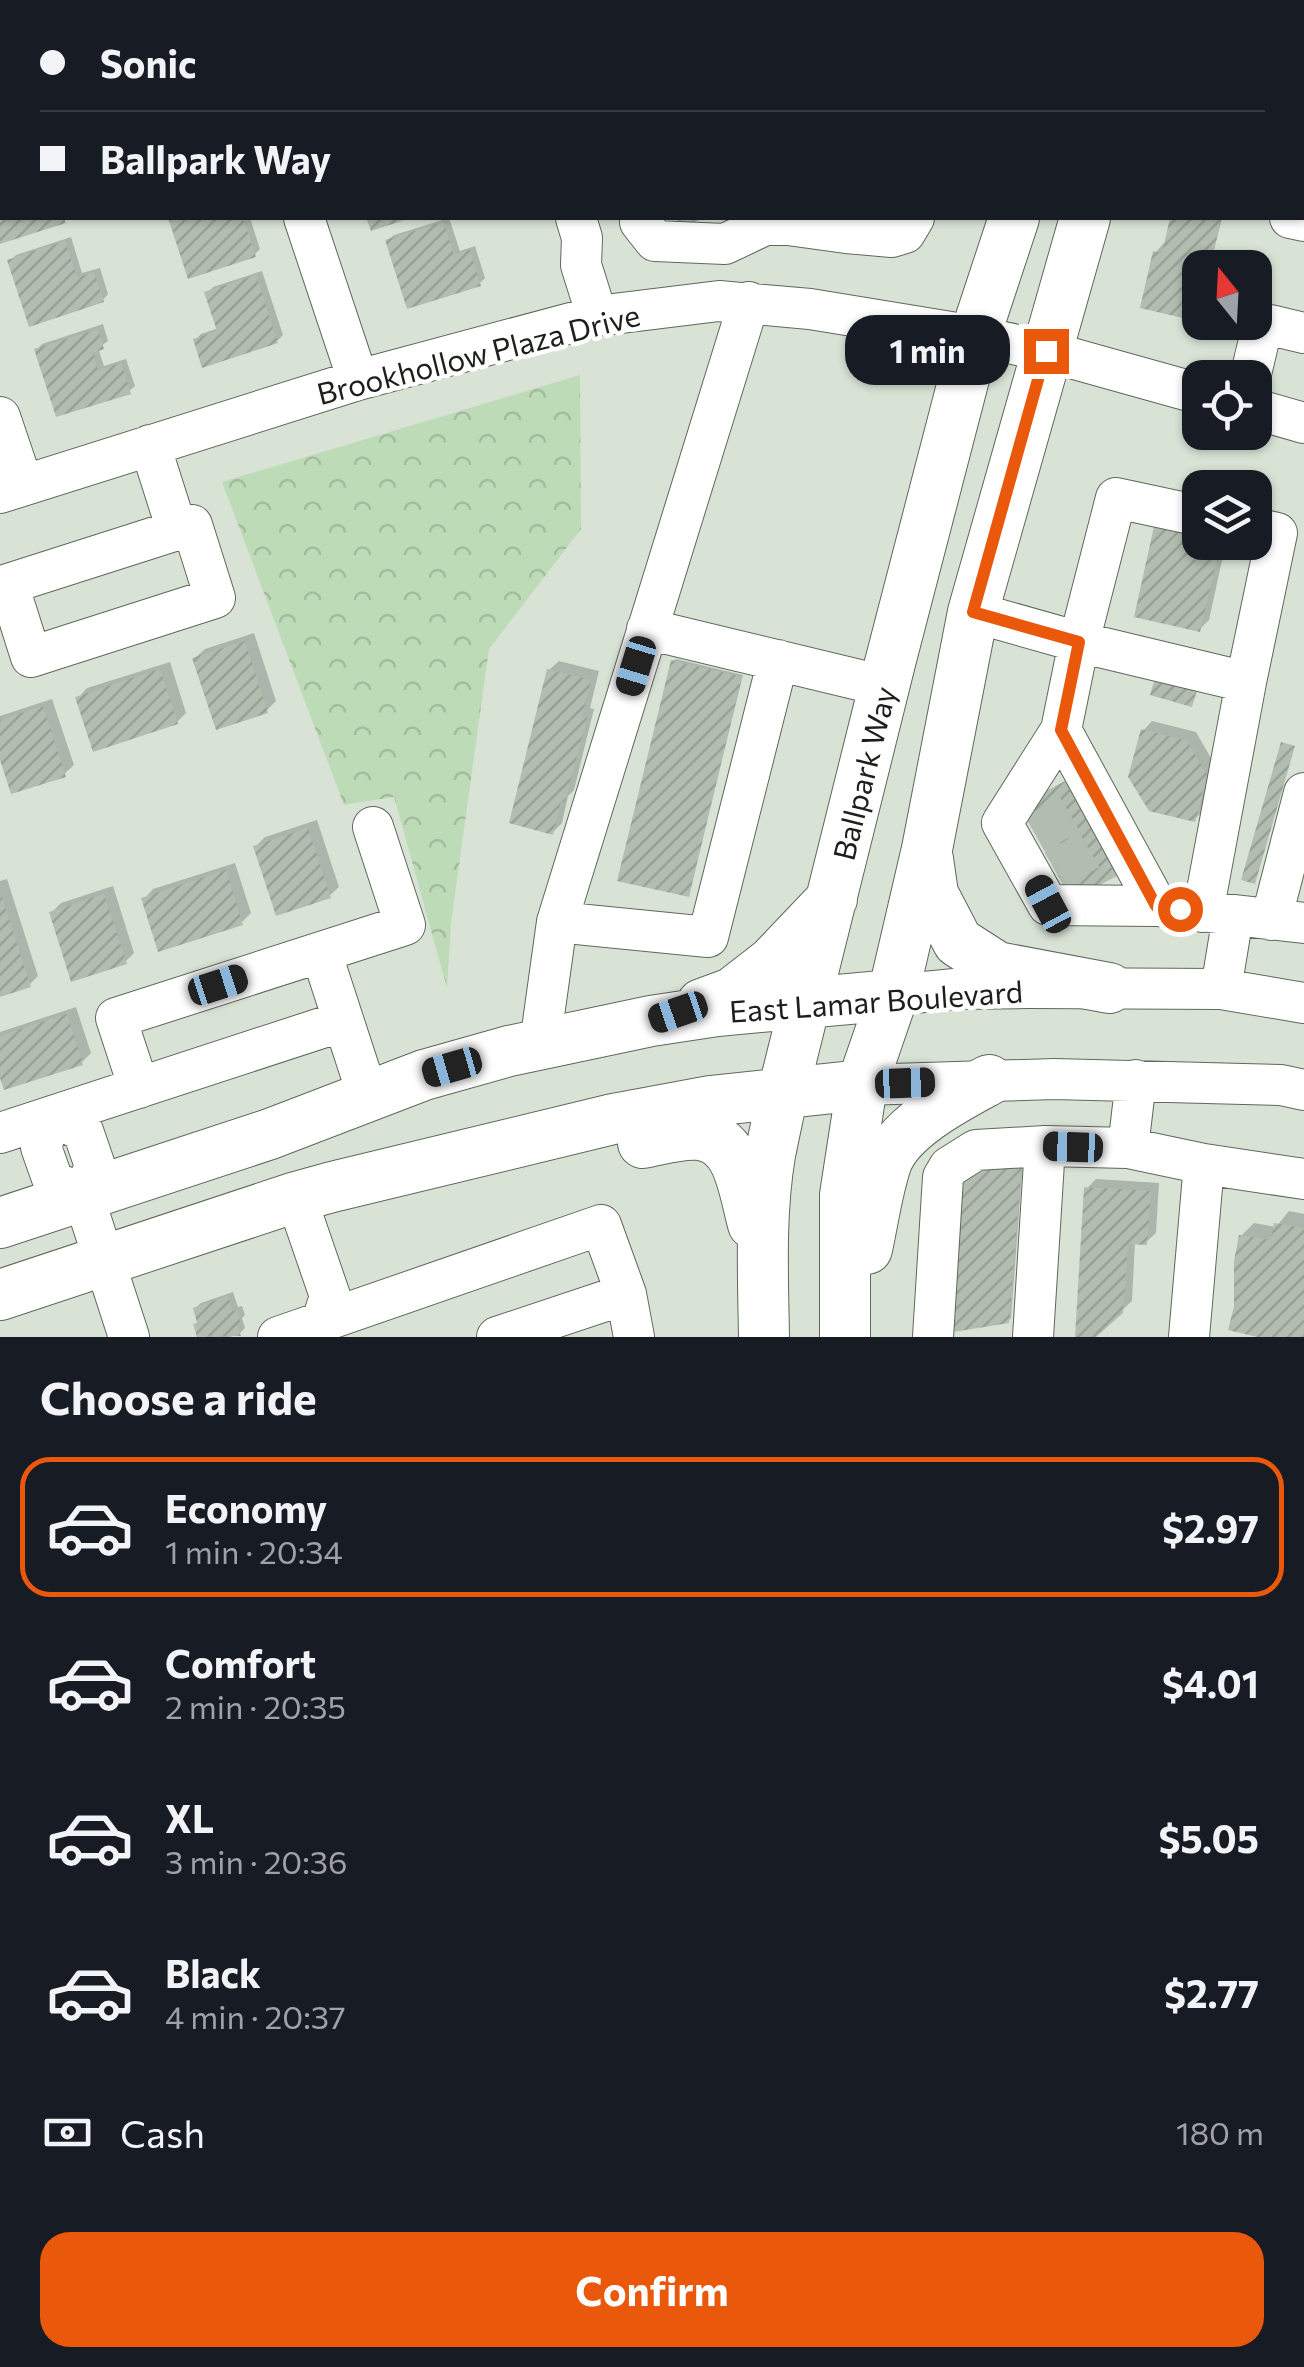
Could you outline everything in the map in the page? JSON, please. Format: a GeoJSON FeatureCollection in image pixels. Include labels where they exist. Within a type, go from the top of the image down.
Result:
{"type":"FeatureCollection","features":[{"type":"Feature","properties":{"kind":"main road","name":"Ballpark Way"},"geometry":{"type":"LineString","coordinates":[[764,1337],[763,1258],[770,1156],[783,1092],[975,336],[1013,220]]}},
{"type":"Feature","properties":{"kind":"main road"},"geometry":{"type":"LineString","coordinates":[[846,1337],[845,1195],[862,1084],[893,995],[927,849],[973,612],[1084,220]]}},
{"type":"Feature","properties":{"kind":"main road"},"geometry":{"type":"LineString","coordinates":[[927,849],[933,894],[958,942],[997,967],[1109,988]]}},
{"type":"Feature","properties":{"kind":"main road"},"geometry":{"type":"LineString","coordinates":[[651,1021],[732,993],[772,962],[832,899]]}},
{"type":"Feature","properties":{"kind":"main road","name":"East Lamar Boulevard"},"geometry":{"type":"LineString","coordinates":[[0,1223],[296,1125],[424,1075],[540,1044],[716,1011],[893,995]]}},
{"type":"Feature","properties":{"kind":"main road"},"geometry":{"type":"LineString","coordinates":[[846,1337],[887,1160],[918,1125],[943,1105],[989,1080]]}},
{"type":"Feature","properties":{"kind":"main road"},"geometry":{"type":"LineString","coordinates":[[0,1295],[296,1196],[614,1119],[710,1101],[862,1084]]}},
{"type":"Feature","properties":{"kind":"main road"},"geometry":{"type":"LineString","coordinates":[[476,1152],[538,1163],[685,1135],[706,1136],[724,1146],[736,1163],[763,1258]]}},
{"type":"Feature","properties":{"kind":"street"},"geometry":{"type":"LineString","coordinates":[[305,220],[358,380]]}},
{"type":"Feature","properties":{"kind":"street"},"geometry":{"type":"LineString","coordinates":[[548,220],[582,265]]}},
{"type":"Feature","properties":{"kind":"street"},"geometry":{"type":"LineString","coordinates":[[577,220],[582,238],[582,265],[597,316]]}},
{"type":"Feature","properties":{"kind":"street"},"geometry":{"type":"LineString","coordinates":[[640,222],[655,240],[725,244],[765,225],[892,237],[905,233],[913,220]]}},
{"type":"Feature","properties":{"kind":"street"},"geometry":{"type":"LineString","coordinates":[[540,1044],[557,922],[647,629],[734,301],[725,244]]}},
{"type":"Feature","properties":{"kind":"street","name":"Brookhollow Plaza Drive"},"geometry":{"type":"LineString","coordinates":[[11,489],[358,380],[597,316],[734,301],[810,309],[975,336],[1046,351],[1182,389]]}},
{"type":"Feature","properties":{"kind":"street"},"geometry":{"type":"LineString","coordinates":[[1254,360],[1260,336],[1270,324],[1304,332]]}},
{"type":"Feature","properties":{"kind":"street"},"geometry":{"type":"LineString","coordinates":[[1272,414],[1304,423]]}},
{"type":"Feature","properties":{"kind":"street"},"geometry":{"type":"LineString","coordinates":[[0,417],[11,489]]}},
{"type":"Feature","properties":{"kind":"street"},"geometry":{"type":"LineString","coordinates":[[150,446],[177,530]]}},
{"type":"Feature","properties":{"kind":"street"},"geometry":{"type":"LineString","coordinates":[[1182,512],[1116,498],[1061,730],[1002,823],[1025,840],[1045,875],[1048,904],[1156,906],[1253,918]]}},
{"type":"Feature","properties":{"kind":"street"},"geometry":{"type":"LineString","coordinates":[[192,526],[216,598],[31,657],[4,586],[192,526]]}},
{"type":"Feature","properties":{"kind":"street"},"geometry":{"type":"LineString","coordinates":[[1253,918],[1246,682],[1279,529]]}},
{"type":"Feature","properties":{"kind":"street"},"geometry":{"type":"LineString","coordinates":[[973,612],[1246,682]]}},
{"type":"Feature","properties":{"kind":"street"},"geometry":{"type":"LineString","coordinates":[[647,629],[884,686]]}},
{"type":"Feature","properties":{"kind":"street"},"geometry":{"type":"LineString","coordinates":[[557,922],[708,937],[778,660]]}},
{"type":"Feature","properties":{"kind":"street"},"geometry":{"type":"LineString","coordinates":[[1061,730],[1089,803],[1108,839],[1156,906]]}},
{"type":"Feature","properties":{"kind":"street"},"geometry":{"type":"LineString","coordinates":[[1221,990],[1304,793]]}},
{"type":"Feature","properties":{"kind":"street"},"geometry":{"type":"LineString","coordinates":[[139,1088],[116,1018],[405,925],[373,827]]}},
{"type":"Feature","properties":{"kind":"street"},"geometry":{"type":"LineString","coordinates":[[321,952],[368,1096]]}},
{"type":"Feature","properties":{"kind":"street","name":"East Lamar Boulevard"},"geometry":{"type":"LineString","coordinates":[[893,995],[955,989],[1221,990],[1304,1004]]}},
{"type":"Feature","properties":{"kind":"street"},"geometry":{"type":"LineString","coordinates":[[0,1133],[344,1021]]}},
{"type":"Feature","properties":{"kind":"street"},"geometry":{"type":"LineString","coordinates":[[862,1084],[1136,1080],[1281,1085],[1304,1090]]}},
{"type":"Feature","properties":{"kind":"street"},"geometry":{"type":"LineString","coordinates":[[1128,1148],[1136,1080]]}},
{"type":"Feature","properties":{"kind":"street"},"geometry":{"type":"LineString","coordinates":[[52,1116],[82,1131],[94,1166],[83,1195],[129,1337]]}},
{"type":"Feature","properties":{"kind":"street"},"geometry":{"type":"LineString","coordinates":[[1033,1337],[1045,1146]]}},
{"type":"Feature","properties":{"kind":"street"},"geometry":{"type":"LineString","coordinates":[[933,1337],[943,1176],[949,1166],[976,1150],[1045,1146],[1128,1148],[1304,1179]]}},
{"type":"Feature","properties":{"kind":"street"},"geometry":{"type":"LineString","coordinates":[[1189,1337],[1204,1164]]}},
{"type":"Feature","properties":{"kind":"street"},"geometry":{"type":"LineString","coordinates":[[296,1196],[330,1296],[320,1329]]}},
{"type":"Feature","properties":{"kind":"street"},"geometry":{"type":"LineString","coordinates":[[278,1337],[320,1329],[601,1225],[626,1294],[634,1337]]}},
{"type":"Feature","properties":{"kind":"street"},"geometry":{"type":"LineString","coordinates":[[497,1337],[626,1294]]}},
{"type":"Feature","properties":{"kind":"green space"},"geometry":{"type":"Polygon","coordinates":[[[580,375],[581,529],[489,649],[451,923],[447,988],[394,797],[344,805],[222,482],[580,375]]]}},
{"type":"Feature","properties":{"kind":"building"},"geometry":{"type":"Polygon","coordinates":[[[0,220],[66,223],[0,244],[0,220]]]}},
{"type":"Feature","properties":{"kind":"building"},"geometry":{"type":"Polygon","coordinates":[[[169,220],[244,220],[256,257],[188,279],[169,220]]]}},
{"type":"Feature","properties":{"kind":"building"},"geometry":{"type":"Polygon","coordinates":[[[367,220],[405,220],[371,231],[367,220]]]}},
{"type":"Feature","properties":{"kind":"building"},"geometry":{"type":"Polygon","coordinates":[[[677,220],[700,220],[679,227],[677,220]]]}},
{"type":"Feature","properties":{"kind":"building"},"geometry":{"type":"Polygon","coordinates":[[[1170,220],[1221,220],[1214,250],[1182,250],[1182,318],[1140,308],[1153,251],[1162,253],[1170,220]]]}},
{"type":"Feature","properties":{"kind":"building"},"geometry":{"type":"Polygon","coordinates":[[[443,222],[454,255],[470,250],[481,286],[407,309],[385,240],[443,222]]]}},
{"type":"Feature","properties":{"kind":"building"},"geometry":{"type":"Polygon","coordinates":[[[65,241],[77,278],[94,272],[104,302],[29,327],[7,260],[65,241]]]}},
{"type":"Feature","properties":{"kind":"building"},"geometry":{"type":"Polygon","coordinates":[[[256,275],[278,343],[202,368],[193,339],[217,331],[204,292],[256,275]]]}},
{"type":"Feature","properties":{"kind":"building"},"geometry":{"type":"Polygon","coordinates":[[[98,329],[104,349],[93,353],[98,370],[121,363],[131,394],[56,417],[34,349],[98,329]]]}},
{"type":"Feature","properties":{"kind":"building"},"geometry":{"type":"Polygon","coordinates":[[[1157,513],[1182,518],[1182,560],[1217,560],[1200,632],[1134,617],[1157,513]]]}},
{"type":"Feature","properties":{"kind":"building"},"geometry":{"type":"Polygon","coordinates":[[[245,641],[268,713],[216,730],[192,658],[245,641]]]}},
{"type":"Feature","properties":{"kind":"building"},"geometry":{"type":"Polygon","coordinates":[[[671,660],[742,677],[689,897],[617,881],[671,660]]]}},
{"type":"Feature","properties":{"kind":"building"},"geometry":{"type":"Polygon","coordinates":[[[1159,665],[1201,677],[1192,707],[1150,695],[1159,665]]]}},
{"type":"Feature","properties":{"kind":"building"},"geometry":{"type":"Polygon","coordinates":[[[160,669],[178,724],[93,752],[75,697],[160,669]]]}},
{"type":"Feature","properties":{"kind":"building"},"geometry":{"type":"Polygon","coordinates":[[[547,669],[591,680],[582,717],[587,718],[553,835],[509,823],[547,669]]]}},
{"type":"Feature","properties":{"kind":"building"},"geometry":{"type":"Polygon","coordinates":[[[43,706],[66,777],[11,794],[0,760],[0,720],[43,706]]]}},
{"type":"Feature","properties":{"kind":"building"},"geometry":{"type":"Polygon","coordinates":[[[1141,729],[1187,741],[1207,775],[1195,822],[1149,811],[1128,777],[1141,729]]]}},
{"type":"Feature","properties":{"kind":"building"},"geometry":{"type":"Polygon","coordinates":[[[1281,742],[1295,746],[1255,884],[1241,880],[1281,742]]]}},
{"type":"Feature","properties":{"kind":"building"},"geometry":{"type":"Polygon","coordinates":[[[1065,781],[1117,876],[1071,900],[1020,805],[1065,781]]]}},
{"type":"Feature","properties":{"kind":"building"},"geometry":{"type":"Polygon","coordinates":[[[308,828],[331,898],[276,916],[253,846],[308,828]]]}},
{"type":"Feature","properties":{"kind":"building"},"geometry":{"type":"Polygon","coordinates":[[[226,870],[243,925],[158,952],[141,898],[226,870]]]}},
{"type":"Feature","properties":{"kind":"building"},"geometry":{"type":"Polygon","coordinates":[[[104,894],[127,964],[71,982],[49,912],[104,894]]]}},
{"type":"Feature","properties":{"kind":"building"},"geometry":{"type":"Polygon","coordinates":[[[0,896],[31,987],[0,997],[0,896]]]}},
{"type":"Feature","properties":{"kind":"building"},"geometry":{"type":"Polygon","coordinates":[[[67,1014],[83,1065],[4,1090],[0,1078],[0,1036],[67,1014]]]}},
{"type":"Feature","properties":{"kind":"building"},"geometry":{"type":"Polygon","coordinates":[[[1022,1161],[1009,1323],[947,1333],[957,1168],[1022,1161]]]}},
{"type":"Feature","properties":{"kind":"building"},"geometry":{"type":"Polygon","coordinates":[[[1084,1187],[1151,1191],[1147,1245],[1128,1244],[1123,1313],[1096,1337],[1075,1337],[1084,1187]]]}},
{"type":"Feature","properties":{"kind":"building"},"geometry":{"type":"Polygon","coordinates":[[[1274,1223],[1304,1228],[1304,1337],[1257,1337],[1228,1330],[1234,1307],[1234,1261],[1239,1235],[1271,1240],[1274,1223]]]}},
{"type":"Feature","properties":{"kind":"building"},"geometry":{"type":"Polygon","coordinates":[[[228,1296],[233,1311],[237,1310],[241,1336],[197,1337],[193,1308],[228,1296]]]}},
{"type":"Feature","properties":{"kind":"tunnel"},"geometry":{"type":"LineString","coordinates":[[1035,834],[1080,808]]}},
{"type":"Feature","properties":{"kind":"tunnel"},"geometry":{"type":"LineString","coordinates":[[1055,870],[1099,844]]}},
{"type":"Feature","properties":{"kind":"route"},"geometry":{"type":"LineString","coordinates":[[1046,351],[973,612],[1079,642],[1061,730],[1156,906],[1180,909]]}}]}
